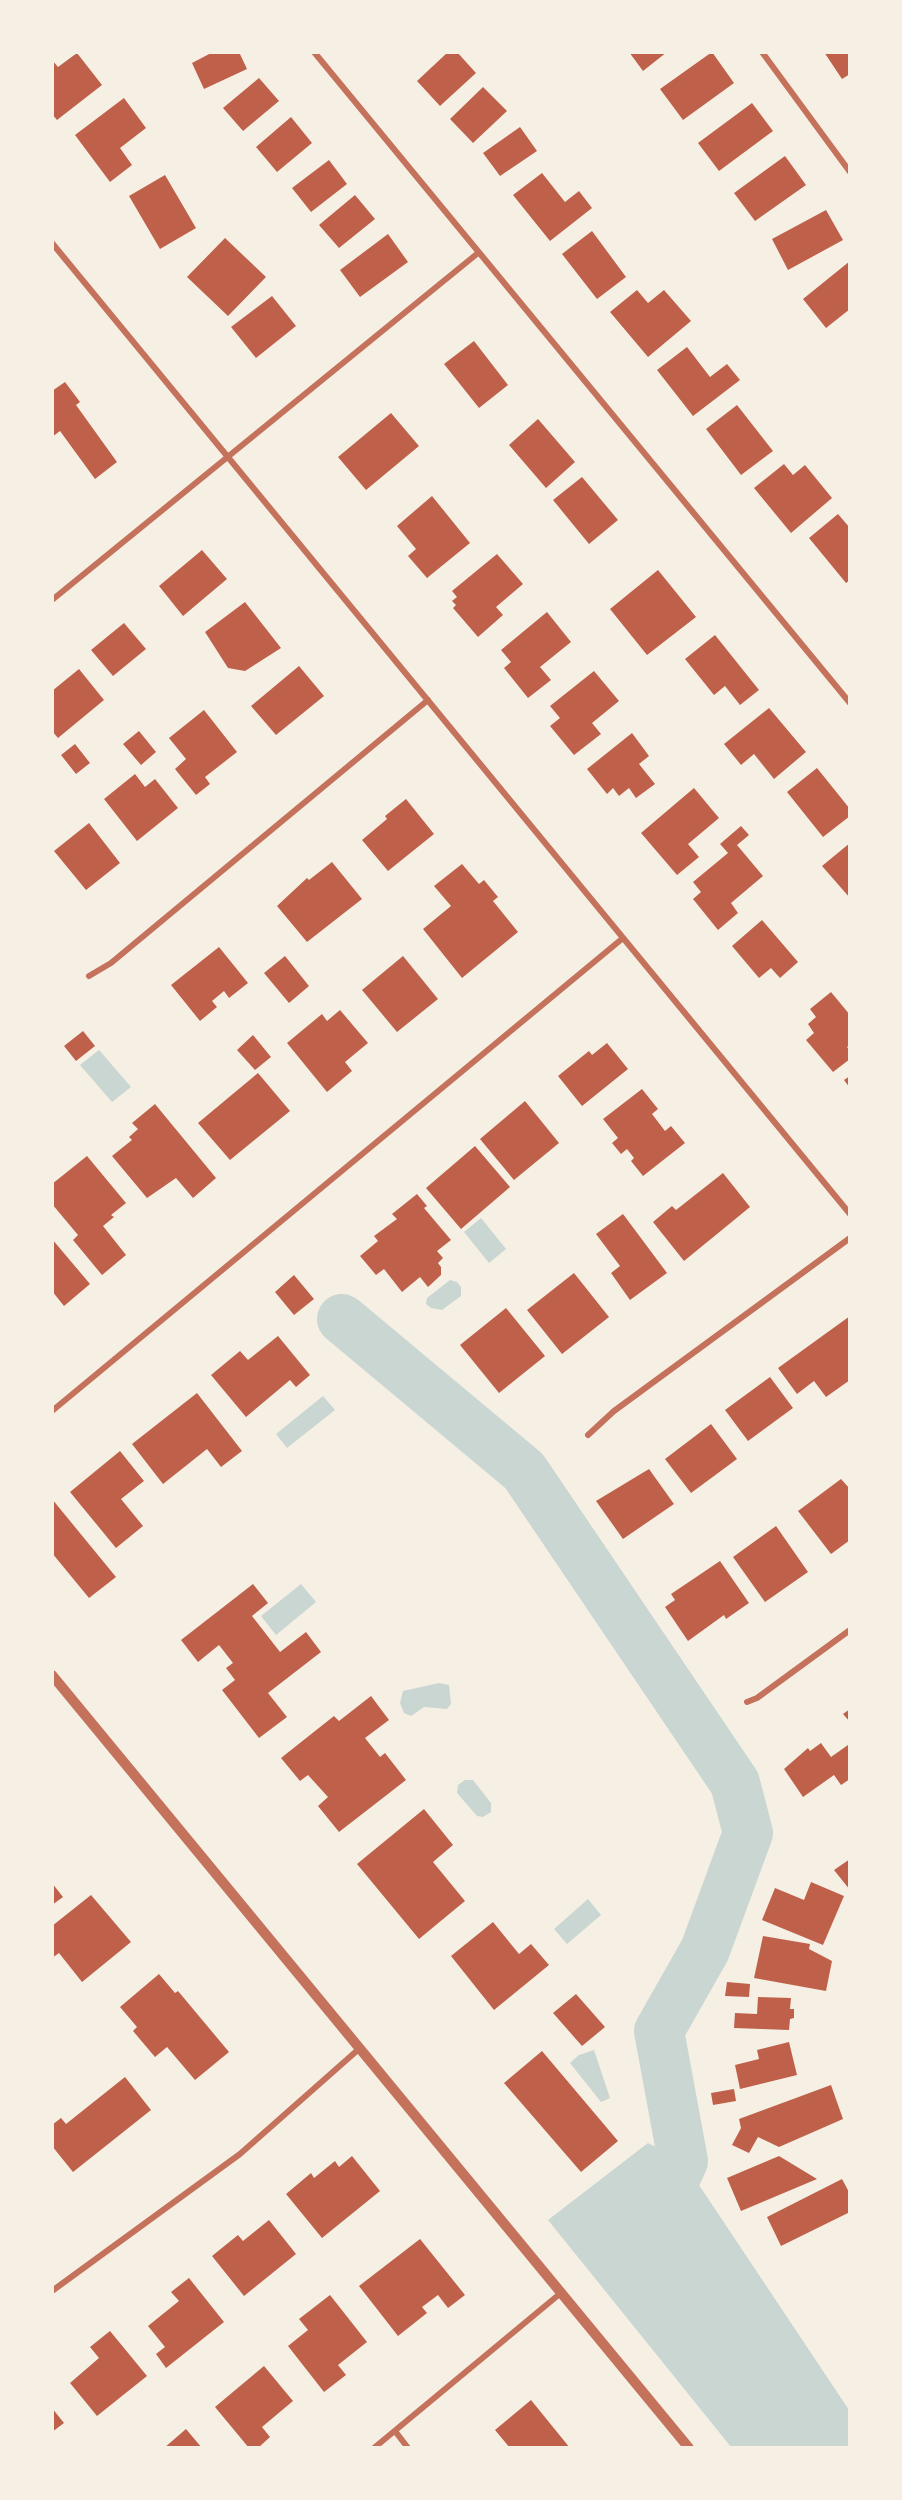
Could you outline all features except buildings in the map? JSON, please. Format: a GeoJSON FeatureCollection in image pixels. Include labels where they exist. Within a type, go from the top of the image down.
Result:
{"type":"FeatureCollection","features":[{"type":"Feature","properties":{"kind":"street"},"geometry":{"type":"LineString","coordinates":[[314,52],[849,703]]}},
{"type":"Feature","properties":{"kind":"street"},"geometry":{"type":"LineString","coordinates":[[762,52],[849,172]]}},
{"type":"Feature","properties":{"kind":"street"},"geometry":{"type":"LineString","coordinates":[[52,243],[849,1214]]}},
{"type":"Feature","properties":{"kind":"street"},"geometry":{"type":"LineString","coordinates":[[52,600],[478,253]]}},
{"type":"Feature","properties":{"kind":"street"},"geometry":{"type":"LineString","coordinates":[[89,976],[111,963],[428,700]]}},
{"type":"Feature","properties":{"kind":"street"},"geometry":{"type":"LineString","coordinates":[[52,1412],[623,938]]}},
{"type":"Feature","properties":{"kind":"street"},"geometry":{"type":"LineString","coordinates":[[588,1435],[614,1411],[849,1238]]}},
{"type":"Feature","properties":{"kind":"street"},"geometry":{"type":"LineString","coordinates":[[747,1702],[757,1698],[849,1630]]}},
{"type":"Feature","properties":{"kind":"street"},"geometry":{"type":"LineString","coordinates":[[52,1675],[689,2448]]}},
{"type":"Feature","properties":{"kind":"street"},"geometry":{"type":"LineString","coordinates":[[52,2291],[240,2154],[360,2048]]}},
{"type":"Feature","properties":{"kind":"street"},"geometry":{"type":"LineString","coordinates":[[374,2448],[562,2292]]}},
{"type":"Feature","properties":{"kind":"street"},"geometry":{"type":"LineString","coordinates":[[395,2431],[408,2448]]}},
{"type":"Feature","properties":{"kind":"shaded area"},"geometry":{"type":"Polygon","coordinates":[[[99,1050],[131,1087],[112,1102],[80,1065],[99,1050]]]}},
{"type":"Feature","properties":{"kind":"shaded area"},"geometry":{"type":"Polygon","coordinates":[[[481,1218],[506,1249],[489,1263],[464,1232],[481,1218]]]}},
{"type":"Feature","properties":{"kind":"shaded area"},"geometry":{"type":"Polygon","coordinates":[[[450,1280],[457,1282],[461,1287],[461,1296],[442,1310],[431,1308],[426,1304],[427,1298],[450,1280]]]}},
{"type":"Feature","properties":{"kind":"shaded area"},"geometry":{"type":"Polygon","coordinates":[[[323,1396],[335,1410],[287,1448],[276,1434],[323,1396]]]}},
{"type":"Feature","properties":{"kind":"shaded area"},"geometry":{"type":"Polygon","coordinates":[[[301,1584],[316,1602],[276,1635],[261,1616],[301,1584]]]}},
{"type":"Feature","properties":{"kind":"shaded area"},"geometry":{"type":"Polygon","coordinates":[[[439,1683],[449,1685],[451,1704],[447,1709],[424,1707],[411,1716],[404,1713],[400,1703],[403,1691],[439,1683]]]}},
{"type":"Feature","properties":{"kind":"shaded area"},"geometry":{"type":"Polygon","coordinates":[[[465,1780],[473,1780],[491,1803],[491,1812],[483,1817],[477,1816],[457,1793],[458,1785],[465,1780]]]}},
{"type":"Feature","properties":{"kind":"shaded area"},"geometry":{"type":"Polygon","coordinates":[[[588,1899],[601,1915],[567,1944],[554,1929],[588,1899]]]}},
{"type":"Feature","properties":{"kind":"shaded area"},"geometry":{"type":"Polygon","coordinates":[[[594,2050],[610,2098],[601,2102],[570,2063],[579,2055],[594,2050]]]}},
{"type":"Feature","properties":{"kind":"shaded area"},"geometry":{"type":"Polygon","coordinates":[[[648,2143],[683,2161],[849,2410],[849,2447],[731,2447],[548,2220],[648,2143]]]}},
{"type":"Feature","properties":{"kind":"waterway"},"geometry":{"type":"LineString","coordinates":[[342,1319],[524,1471],[735,1783],[748,1833],[705,1950],[659,2031],[683,2161],[655,2222]]}}]}
